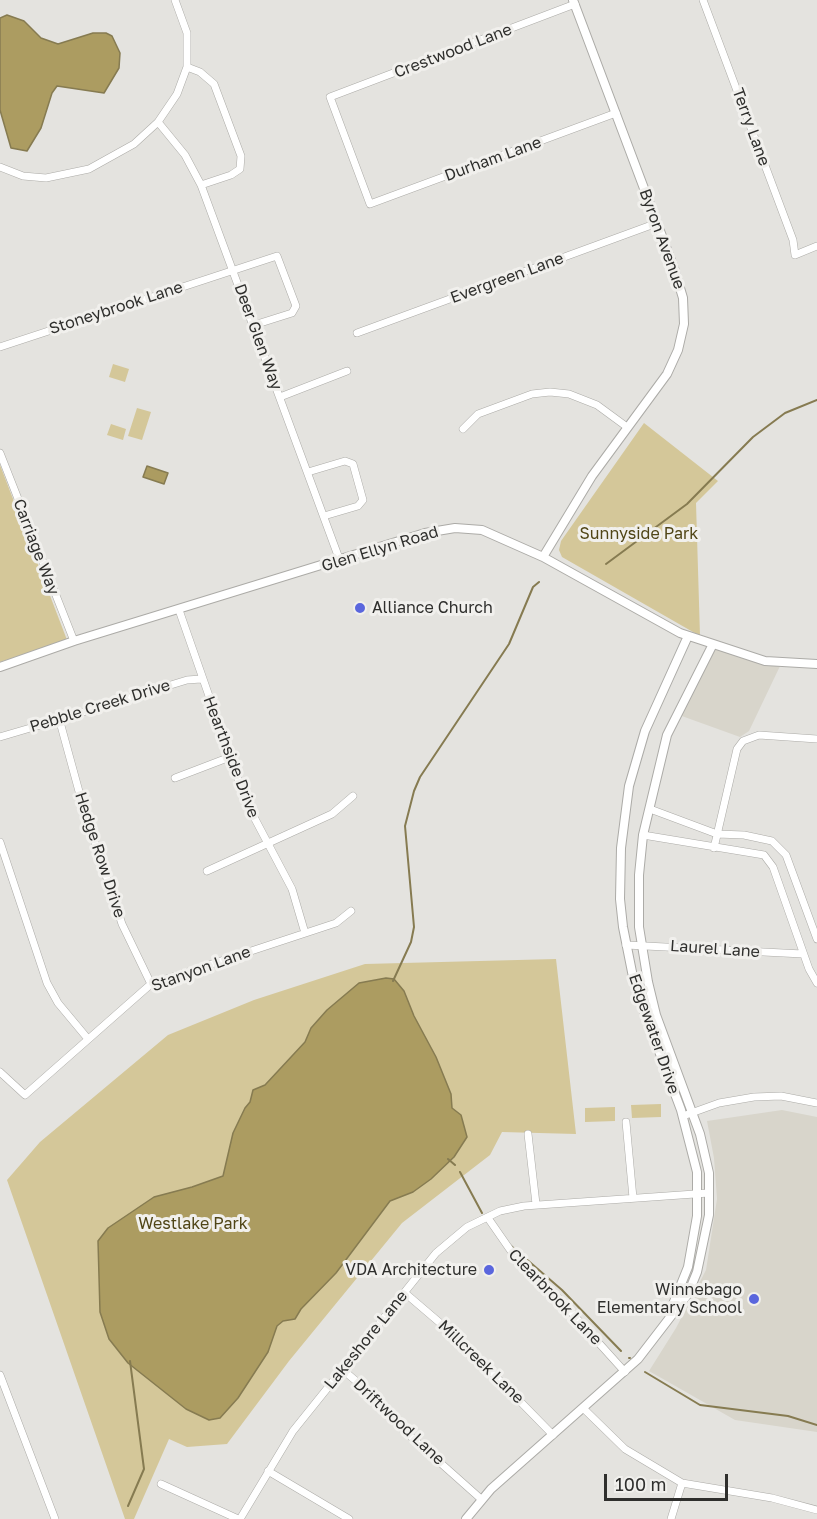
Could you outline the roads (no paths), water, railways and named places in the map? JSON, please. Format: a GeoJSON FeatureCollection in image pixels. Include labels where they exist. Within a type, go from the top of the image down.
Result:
{"type":"FeatureCollection","features":[{"type":"Feature","properties":{"kind":"street"},"geometry":{"type":"LineString","coordinates":[[0,168],[24,176],[46,178],[73,174],[114,157],[158,122],[177,94],[187,67],[187,33],[175,0]]}},
{"type":"Feature","properties":{"kind":"street","name":"Terry Lane"},"geometry":{"type":"LineString","coordinates":[[703,0],[793,240],[795,255],[817,246]]}},
{"type":"Feature","properties":{"kind":"street","name":"Crestwood Lane"},"geometry":{"type":"LineString","coordinates":[[369,206],[328,96],[574,2]]}},
{"type":"Feature","properties":{"kind":"street","name":"Byron Avenue"},"geometry":{"type":"LineString","coordinates":[[543,557],[582,491],[667,374],[682,332],[684,309],[680,285],[574,2]]}},
{"type":"Feature","properties":{"kind":"street"},"geometry":{"type":"LineString","coordinates":[[187,67],[200,72],[214,84],[241,156],[240,169],[231,175],[201,185]]}},
{"type":"Feature","properties":{"kind":"street","name":"Durham Lane"},"geometry":{"type":"LineString","coordinates":[[369,206],[616,114]]}},
{"type":"Feature","properties":{"kind":"street","name":"Deer Glen Way"},"geometry":{"type":"LineString","coordinates":[[158,122],[185,154],[201,185],[340,561]]}},
{"type":"Feature","properties":{"kind":"street","name":"Evergreen Lane"},"geometry":{"type":"LineString","coordinates":[[357,333],[657,222]]}},
{"type":"Feature","properties":{"kind":"street","name":"Stoneybrook Lane"},"geometry":{"type":"LineString","coordinates":[[0,347],[277,256],[296,306],[292,313],[254,325]]}},
{"type":"Feature","properties":{"kind":"street"},"geometry":{"type":"LineString","coordinates":[[280,397],[348,371]]}},
{"type":"Feature","properties":{"kind":"street"},"geometry":{"type":"LineString","coordinates":[[463,429],[478,414],[532,394],[550,392],[569,394],[597,405],[627,427]]}},
{"type":"Feature","properties":{"kind":"street","name":"Carriage Way"},"geometry":{"type":"LineString","coordinates":[[0,453],[74,641]]}},
{"type":"Feature","properties":{"kind":"street"},"geometry":{"type":"LineString","coordinates":[[308,472],[345,461],[353,464],[363,500],[358,506],[324,516]]}},
{"type":"Feature","properties":{"kind":"street","name":"Glen Ellyn Road"},"geometry":{"type":"LineString","coordinates":[[0,667],[74,641],[425,533],[455,528],[482,530],[543,557],[688,636],[765,661],[817,664]]}},
{"type":"Feature","properties":{"kind":"street","name":"Hearthside Drive"},"geometry":{"type":"LineString","coordinates":[[179,610],[201,679],[246,802],[292,889],[306,933]]}},
{"type":"Feature","properties":{"kind":"street","name":"Edgewater Drive"},"geometry":{"type":"LineString","coordinates":[[663,1329],[688,1267],[697,1216],[697,1172],[683,1116],[635,987],[626,945],[620,890],[621,849],[629,786],[645,731],[688,636]]}},
{"type":"Feature","properties":{"kind":"street","name":"Edgewater Drive"},"geometry":{"type":"LineString","coordinates":[[466,1519],[481,1499],[626,1372],[663,1329],[688,1294],[697,1272],[709,1215],[708,1173],[693,1112],[656,1015],[641,945],[639,875],[643,835],[668,735],[713,644]]}},
{"type":"Feature","properties":{"kind":"street","name":"Pebble Creek Drive"},"geometry":{"type":"LineString","coordinates":[[0,737],[44,724],[60,722],[70,716],[187,680],[201,679]]}},
{"type":"Feature","properties":{"kind":"street","name":"Hedge Row Drive"},"geometry":{"type":"LineString","coordinates":[[60,722],[83,806],[122,924],[151,984]]}},
{"type":"Feature","properties":{"kind":"street"},"geometry":{"type":"LineString","coordinates":[[714,848],[737,749],[743,741],[759,735],[817,739]]}},
{"type":"Feature","properties":{"kind":"street"},"geometry":{"type":"LineString","coordinates":[[174,778],[230,757]]}},
{"type":"Feature","properties":{"kind":"street"},"geometry":{"type":"LineString","coordinates":[[207,871],[332,814],[353,796]]}},
{"type":"Feature","properties":{"kind":"street"},"geometry":{"type":"LineString","coordinates":[[650,809],[717,834],[744,835],[772,841],[786,855],[817,939]]}},
{"type":"Feature","properties":{"kind":"street"},"geometry":{"type":"LineString","coordinates":[[643,835],[764,855],[773,867],[803,954],[817,983]]}},
{"type":"Feature","properties":{"kind":"street"},"geometry":{"type":"LineString","coordinates":[[0,842],[47,983],[58,1003],[88,1039]]}},
{"type":"Feature","properties":{"kind":"street","name":"Stanyon Lane"},"geometry":{"type":"LineString","coordinates":[[0,1072],[25,1095],[151,984],[336,923],[351,911]]}},
{"type":"Feature","properties":{"kind":"street","name":"Laurel Lane"},"geometry":{"type":"LineString","coordinates":[[626,945],[803,954]]}},
{"type":"Feature","properties":{"kind":"street"},"geometry":{"type":"LineString","coordinates":[[683,1116],[754,1097],[781,1096],[817,1103]]}},
{"type":"Feature","properties":{"kind":"street"},"geometry":{"type":"LineString","coordinates":[[626,1122],[633,1198]]}},
{"type":"Feature","properties":{"kind":"street"},"geometry":{"type":"LineString","coordinates":[[528,1134],[536,1204]]}},
{"type":"Feature","properties":{"kind":"street","name":"Lakeshore Lane"},"geometry":{"type":"LineString","coordinates":[[239,1519],[293,1431],[444,1244],[475,1221],[488,1218],[500,1211],[536,1204],[709,1193]]}},
{"type":"Feature","properties":{"kind":"street","name":"Clearbrook Lane"},"geometry":{"type":"LineString","coordinates":[[488,1218],[513,1254],[542,1281],[626,1372]]}},
{"type":"Feature","properties":{"kind":"street","name":"Millcreek Lane"},"geometry":{"type":"LineString","coordinates":[[405,1293],[460,1340],[553,1435]]}},
{"type":"Feature","properties":{"kind":"street","name":"Driftwood Lane"},"geometry":{"type":"LineString","coordinates":[[343,1370],[375,1397],[399,1426],[481,1499]]}},
{"type":"Feature","properties":{"kind":"street"},"geometry":{"type":"LineString","coordinates":[[0,1375],[55,1519]]}},
{"type":"Feature","properties":{"kind":"street"},"geometry":{"type":"LineString","coordinates":[[584,1409],[625,1449],[682,1483],[772,1498],[817,1510]]}},
{"type":"Feature","properties":{"kind":"street"},"geometry":{"type":"LineString","coordinates":[[268,1471],[349,1519]]}},
{"type":"Feature","properties":{"kind":"street"},"geometry":{"type":"LineString","coordinates":[[672,1519],[682,1483]]}},
{"type":"Feature","properties":{"kind":"street"},"geometry":{"type":"LineString","coordinates":[[161,1484],[239,1519]]}},
{"type":"Feature","properties":{"kind":"waterway"},"geometry":{"type":"LineString","coordinates":[[606,564],[687,504],[753,437],[785,413],[817,400]]}},
{"type":"Feature","properties":{"kind":"waterway"},"geometry":{"type":"LineString","coordinates":[[393,981],[411,942],[414,927],[405,826],[414,791],[420,777],[509,644],[533,587],[539,582]]}},
{"type":"Feature","properties":{"kind":"waterway"},"geometry":{"type":"LineString","coordinates":[[448,1159],[455,1165]]}},
{"type":"Feature","properties":{"kind":"waterway"},"geometry":{"type":"LineString","coordinates":[[460,1172],[482,1213]]}},
{"type":"Feature","properties":{"kind":"waterway"},"geometry":{"type":"LineString","coordinates":[[510,1245],[562,1290],[621,1351]]}},
{"type":"Feature","properties":{"kind":"waterway"},"geometry":{"type":"LineString","coordinates":[[128,1506],[144,1469],[130,1361]]}},
{"type":"Feature","properties":{"kind":"waterway"},"geometry":{"type":"LineString","coordinates":[[645,1372],[700,1405],[788,1416],[817,1425]]}},
{"type":"Feature","properties":{"kind":"place","name":"Alliance Church"},"geometry":{"type":"Point","coordinates":[360,608]}},
{"type":"Feature","properties":{"kind":"place","name":"VDA Architecture"},"geometry":{"type":"Point","coordinates":[489,1270]}},
{"type":"Feature","properties":{"kind":"place","name":"Winnebago Elementary School"},"geometry":{"type":"Point","coordinates":[754,1299]}},
{"type":"Feature","properties":{"kind":"park label","name":"Sunnyside Park"},"geometry":{"type":"Point","coordinates":[639,534]}},
{"type":"Feature","properties":{"kind":"park label","name":"Westlake Park"},"geometry":{"type":"Point","coordinates":[193,1224]}}]}
